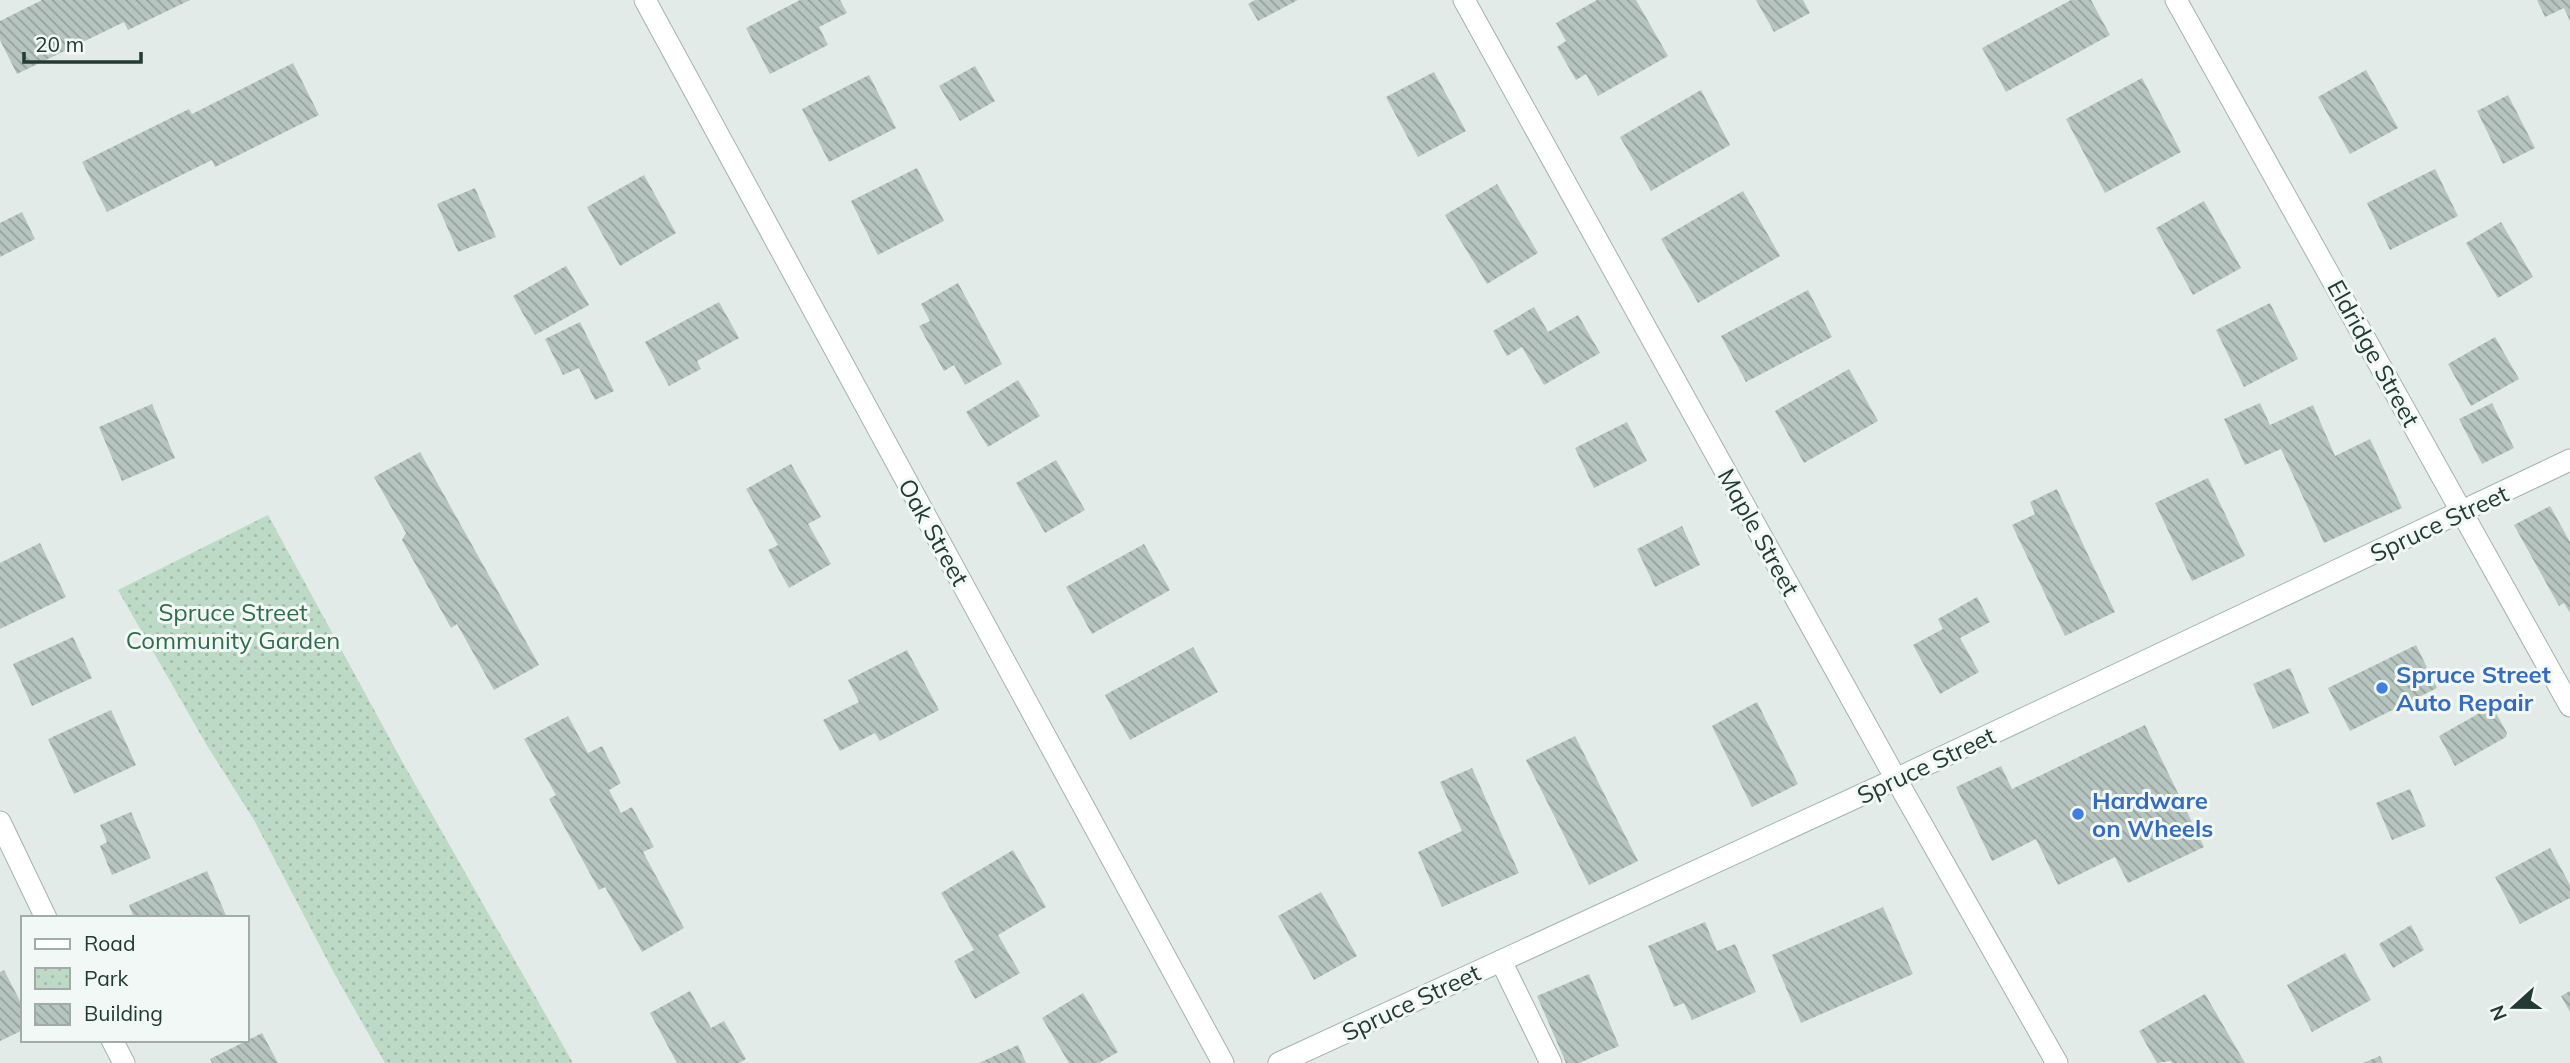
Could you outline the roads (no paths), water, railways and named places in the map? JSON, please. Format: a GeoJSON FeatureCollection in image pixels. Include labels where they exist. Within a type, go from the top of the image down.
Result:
{"type":"FeatureCollection","features":[{"type":"Feature","properties":{"kind":"street","name":"Oak Street"},"geometry":{"type":"LineString","coordinates":[[645,0],[1223,1063]]}},
{"type":"Feature","properties":{"kind":"street","name":"Maple Street"},"geometry":{"type":"LineString","coordinates":[[1464,0],[1896,779],[2057,1063]]}},
{"type":"Feature","properties":{"kind":"street","name":"Eldridge Street"},"geometry":{"type":"LineString","coordinates":[[2176,0],[2570,706]]}},
{"type":"Feature","properties":{"kind":"street","name":"Spruce Street"},"geometry":{"type":"LineString","coordinates":[[1279,1063],[1896,779],[2570,460]]}},
{"type":"Feature","properties":{"kind":"street"},"geometry":{"type":"LineString","coordinates":[[0,821],[45,916]]}},
{"type":"Feature","properties":{"kind":"street"},"geometry":{"type":"LineString","coordinates":[[1501,961],[1551,1063]]}},
{"type":"Feature","properties":{"kind":"street"},"geometry":{"type":"LineString","coordinates":[[113,1042],[124,1063]]}},
{"type":"Feature","properties":{"kind":"place","name":"Spruce Street Auto Repair"},"geometry":{"type":"Point","coordinates":[2382,688]}},
{"type":"Feature","properties":{"kind":"place","name":"Hardware on Wheels"},"geometry":{"type":"Point","coordinates":[2078,814]}},
{"type":"Feature","properties":{"kind":"park label","name":"Spruce Street Community Garden"},"geometry":{"type":"Point","coordinates":[233,626]}}]}
